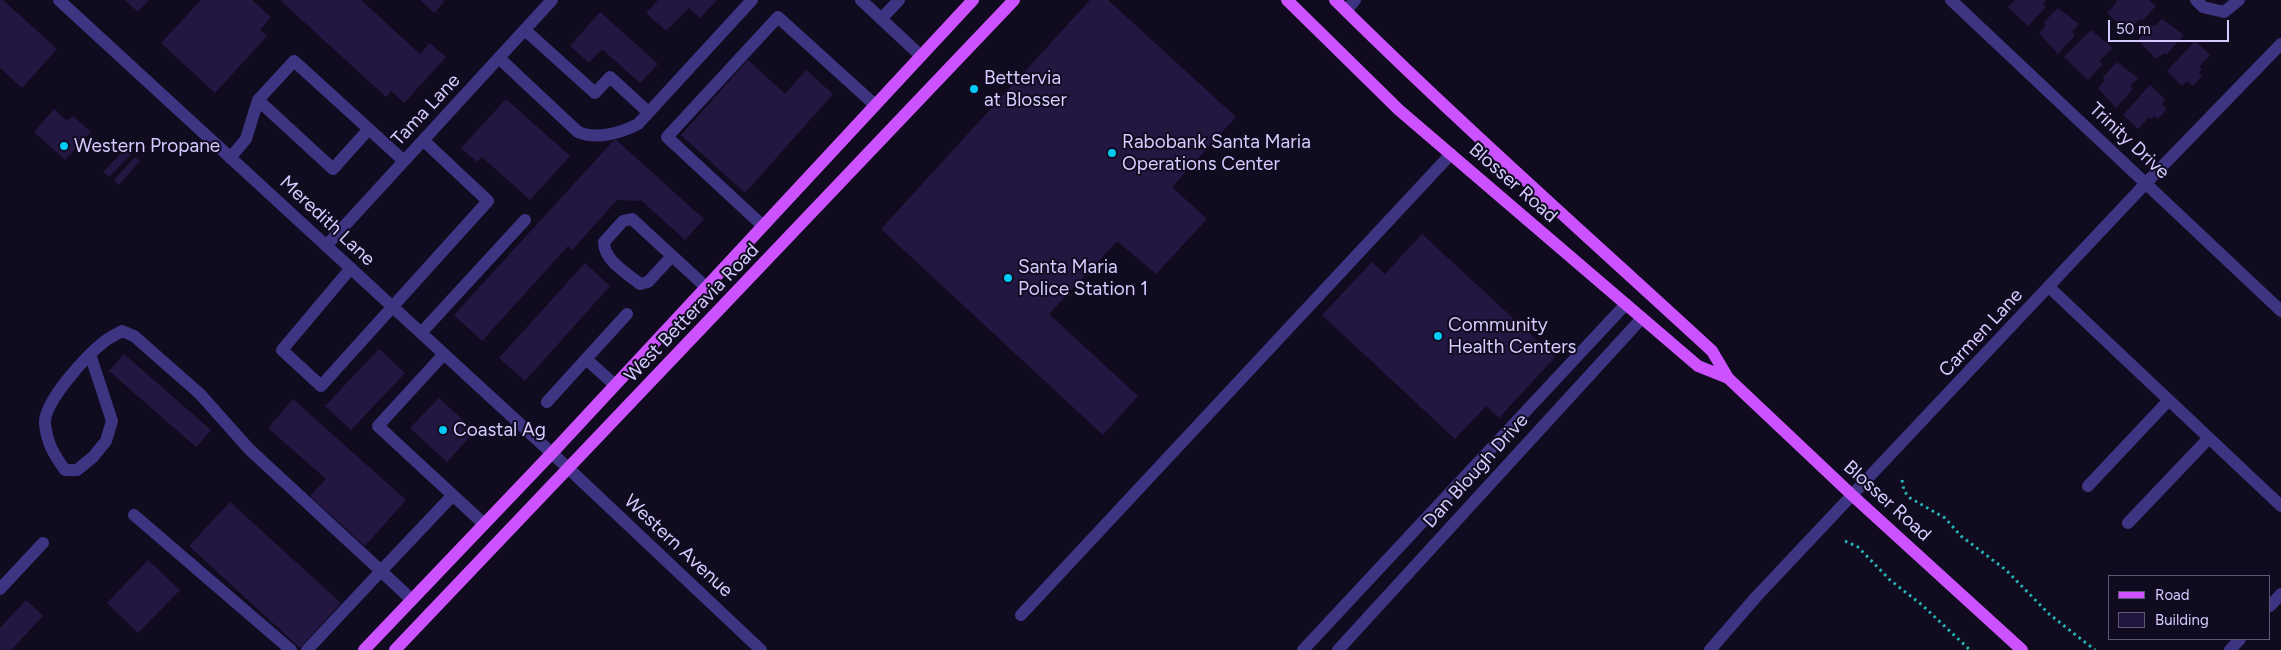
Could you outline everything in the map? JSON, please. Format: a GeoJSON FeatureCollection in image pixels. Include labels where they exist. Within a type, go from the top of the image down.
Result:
{"type":"FeatureCollection","features":[{"type":"Feature","properties":{"kind":"main road","name":"West Betteravia Road"},"geometry":{"type":"LineString","coordinates":[[364,650],[552,453],[973,0]]}},
{"type":"Feature","properties":{"kind":"main road","name":"West Betteravia Road"},"geometry":{"type":"LineString","coordinates":[[395,650],[1014,0]]}},
{"type":"Feature","properties":{"kind":"main road","name":"Blosser Road"},"geometry":{"type":"LineString","coordinates":[[1286,0],[1399,110],[1698,366],[1728,378]]}},
{"type":"Feature","properties":{"kind":"main road","name":"Blosser Road"},"geometry":{"type":"LineString","coordinates":[[1335,0],[1421,85],[1478,134],[1712,351],[1728,378],[1852,496],[2022,650]]}},
{"type":"Feature","properties":{"kind":"street","name":"Meredith Lane"},"geometry":{"type":"LineString","coordinates":[[59,0],[569,468]]}},
{"type":"Feature","properties":{"kind":"street","name":"Tama Lane"},"geometry":{"type":"LineString","coordinates":[[326,246],[552,0]]}},
{"type":"Feature","properties":{"kind":"street"},"geometry":{"type":"LineString","coordinates":[[499,58],[578,132],[586,135],[626,130],[638,124],[752,0]]}},
{"type":"Feature","properties":{"kind":"street"},"geometry":{"type":"LineString","coordinates":[[861,0],[921,56]]}},
{"type":"Feature","properties":{"kind":"street"},"geometry":{"type":"LineString","coordinates":[[882,19],[899,0]]}},
{"type":"Feature","properties":{"kind":"street"},"geometry":{"type":"LineString","coordinates":[[1346,11],[1356,0]]}},
{"type":"Feature","properties":{"kind":"street","name":"Trinity Drive"},"geometry":{"type":"LineString","coordinates":[[1951,0],[2281,311]]}},
{"type":"Feature","properties":{"kind":"street"},"geometry":{"type":"LineString","coordinates":[[2196,0],[2203,7],[2224,12],[2239,0]]}},
{"type":"Feature","properties":{"kind":"street"},"geometry":{"type":"LineString","coordinates":[[763,226],[667,138],[778,17],[875,105]]}},
{"type":"Feature","properties":{"kind":"street"},"geometry":{"type":"LineString","coordinates":[[525,30],[596,93],[610,77],[648,112]]}},
{"type":"Feature","properties":{"kind":"street","name":"Carmen Lane"},"geometry":{"type":"LineString","coordinates":[[1710,650],[1756,597],[2050,288],[2146,183],[2281,44]]}},
{"type":"Feature","properties":{"kind":"street"},"geometry":{"type":"LineString","coordinates":[[230,158],[246,139],[258,100],[294,61],[404,161]]}},
{"type":"Feature","properties":{"kind":"street"},"geometry":{"type":"LineString","coordinates":[[258,100],[333,168],[368,130]]}},
{"type":"Feature","properties":{"kind":"street"},"geometry":{"type":"LineString","coordinates":[[351,268],[282,350],[321,386],[488,201],[423,140]]}},
{"type":"Feature","properties":{"kind":"street"},"geometry":{"type":"LineString","coordinates":[[1022,615],[1451,154]]}},
{"type":"Feature","properties":{"kind":"street"},"geometry":{"type":"LineString","coordinates":[[672,256],[648,282],[640,284],[616,265],[604,250],[604,242],[623,221],[632,219],[706,287]]}},
{"type":"Feature","properties":{"kind":"street"},"geometry":{"type":"LineString","coordinates":[[421,333],[526,220]]}},
{"type":"Feature","properties":{"kind":"street"},"geometry":{"type":"LineString","coordinates":[[2050,288],[2281,506]]}},
{"type":"Feature","properties":{"kind":"street"},"geometry":{"type":"LineString","coordinates":[[1303,650],[1626,304]]}},
{"type":"Feature","properties":{"kind":"street"},"geometry":{"type":"LineString","coordinates":[[547,402],[627,314]]}},
{"type":"Feature","properties":{"kind":"street","name":"Dan Blough Drive"},"geometry":{"type":"LineString","coordinates":[[1338,650],[1642,318]]}},
{"type":"Feature","properties":{"kind":"street"},"geometry":{"type":"LineString","coordinates":[[90,354],[112,421],[106,441],[93,457],[77,470],[64,470],[51,451],[45,422],[55,397],[90,354],[106,340],[122,331],[134,336],[200,394],[249,449],[412,600]]}},
{"type":"Feature","properties":{"kind":"street"},"geometry":{"type":"LineString","coordinates":[[444,354],[378,426],[484,524]]}},
{"type":"Feature","properties":{"kind":"street"},"geometry":{"type":"LineString","coordinates":[[586,359],[615,385]]}},
{"type":"Feature","properties":{"kind":"street"},"geometry":{"type":"LineString","coordinates":[[2088,486],[2170,400]]}},
{"type":"Feature","properties":{"kind":"street"},"geometry":{"type":"LineString","coordinates":[[2128,523],[2209,438]]}},
{"type":"Feature","properties":{"kind":"street","name":"Western Avenue"},"geometry":{"type":"LineString","coordinates":[[569,468],[761,650]]}},
{"type":"Feature","properties":{"kind":"street"},"geometry":{"type":"LineString","coordinates":[[307,650],[452,495]]}},
{"type":"Feature","properties":{"kind":"street"},"geometry":{"type":"LineString","coordinates":[[134,515],[291,650]]}},
{"type":"Feature","properties":{"kind":"street"},"geometry":{"type":"LineString","coordinates":[[0,589],[43,543]]}},
{"type":"Feature","properties":{"kind":"street"},"geometry":{"type":"LineString","coordinates":[[2271,605],[2281,594]]}},
{"type":"Feature","properties":{"kind":"street"},"geometry":{"type":"LineString","coordinates":[[2230,650],[2239,640]]}},
{"type":"Feature","properties":{"kind":"path"},"geometry":{"type":"LineString","coordinates":[[1902,480],[1904,492],[1910,498],[1945,518],[1961,536],[2006,570],[2049,614],[2095,650]]}},
{"type":"Feature","properties":{"kind":"path"},"geometry":{"type":"LineString","coordinates":[[1845,541],[1858,547],[1890,580],[1922,605],[1970,650]]}},
{"type":"Feature","properties":{"kind":"building"},"geometry":{"type":"Polygon","coordinates":[[[0,0],[3,0],[57,49],[22,88],[0,68],[0,0]]]}},
{"type":"Feature","properties":{"kind":"building"},"geometry":{"type":"Polygon","coordinates":[[[125,0],[149,0],[138,12],[125,0]]]}},
{"type":"Feature","properties":{"kind":"building"},"geometry":{"type":"Polygon","coordinates":[[[201,0],[252,0],[271,17],[260,30],[267,36],[215,93],[161,43],[201,0]]]}},
{"type":"Feature","properties":{"kind":"building"},"geometry":{"type":"Polygon","coordinates":[[[280,0],[361,0],[420,54],[430,43],[446,57],[404,103],[391,91],[386,97],[280,0]]]}},
{"type":"Feature","properties":{"kind":"building"},"geometry":{"type":"Polygon","coordinates":[[[420,0],[442,0],[444,2],[434,13],[420,0]]]}},
{"type":"Feature","properties":{"kind":"building"},"geometry":{"type":"Polygon","coordinates":[[[658,0],[717,0],[700,18],[689,8],[666,31],[646,13],[658,0]]]}},
{"type":"Feature","properties":{"kind":"building"},"geometry":{"type":"Polygon","coordinates":[[[1090,0],[1108,0],[1236,117],[1172,187],[1207,219],[1156,274],[1117,241],[1049,314],[1138,396],[1103,435],[881,229],[1090,0]]]}},
{"type":"Feature","properties":{"kind":"building"},"geometry":{"type":"Polygon","coordinates":[[[2015,0],[2047,0],[2043,4],[2046,7],[2028,26],[2008,7],[2015,0]]]}},
{"type":"Feature","properties":{"kind":"building"},"geometry":{"type":"Polygon","coordinates":[[[2116,0],[2149,0],[2156,6],[2142,21],[2140,19],[2127,32],[2107,13],[2117,2],[2116,0]]]}},
{"type":"Feature","properties":{"kind":"building"},"geometry":{"type":"Polygon","coordinates":[[[2058,8],[2079,24],[2072,32],[2075,35],[2058,54],[2039,33],[2046,26],[2044,22],[2058,8]]]}},
{"type":"Feature","properties":{"kind":"building"},"geometry":{"type":"Polygon","coordinates":[[[600,12],[658,64],[640,83],[602,49],[589,63],[570,46],[600,12]]]}},
{"type":"Feature","properties":{"kind":"building"},"geometry":{"type":"Polygon","coordinates":[[[2162,19],[2184,35],[2166,55],[2164,53],[2156,59],[2138,40],[2150,25],[2155,26],[2162,19]]]}},
{"type":"Feature","properties":{"kind":"building"},"geometry":{"type":"Polygon","coordinates":[[[2091,30],[2113,48],[2099,61],[2103,64],[2088,80],[2064,57],[2091,30]]]}},
{"type":"Feature","properties":{"kind":"building"},"geometry":{"type":"Polygon","coordinates":[[[2195,41],[2210,55],[2199,67],[2202,70],[2199,73],[2202,76],[2193,86],[2187,81],[2182,86],[2167,71],[2195,41]]]}},
{"type":"Feature","properties":{"kind":"building"},"geometry":{"type":"Polygon","coordinates":[[[748,60],[785,94],[806,70],[833,94],[745,193],[681,135],[748,60]]]}},
{"type":"Feature","properties":{"kind":"building"},"geometry":{"type":"Polygon","coordinates":[[[2117,62],[2138,78],[2130,86],[2133,89],[2116,108],[2098,88],[2104,81],[2103,77],[2117,62]]]}},
{"type":"Feature","properties":{"kind":"building"},"geometry":{"type":"Polygon","coordinates":[[[2150,85],[2165,99],[2162,104],[2167,109],[2158,119],[2154,116],[2151,119],[2149,117],[2138,129],[2123,115],[2150,85]]]}},
{"type":"Feature","properties":{"kind":"building"},"geometry":{"type":"Polygon","coordinates":[[[506,99],[570,156],[530,200],[482,157],[477,162],[461,148],[506,99]]]}},
{"type":"Feature","properties":{"kind":"building","name":"Western Propane"},"geometry":{"type":"Polygon","coordinates":[[[54,109],[67,121],[73,116],[91,132],[65,160],[34,132],[54,109]]]}},
{"type":"Feature","properties":{"kind":"building"},"geometry":{"type":"Polygon","coordinates":[[[615,139],[704,219],[685,240],[642,201],[617,200],[572,250],[568,246],[482,341],[454,315],[615,139]]]}},
{"type":"Feature","properties":{"kind":"building"},"geometry":{"type":"Polygon","coordinates":[[[126,148],[132,153],[109,177],[103,172],[126,148]]]}},
{"type":"Feature","properties":{"kind":"building"},"geometry":{"type":"Polygon","coordinates":[[[135,157],[140,161],[119,185],[114,180],[135,157]]]}},
{"type":"Feature","properties":{"kind":"building","name":"Community Health Centers"},"geometry":{"type":"Polygon","coordinates":[[[1422,234],[1555,357],[1499,418],[1486,406],[1455,439],[1322,315],[1372,262],[1385,274],[1422,234]]]}},
{"type":"Feature","properties":{"kind":"building"},"geometry":{"type":"Polygon","coordinates":[[[585,263],[610,286],[525,381],[499,358],[585,263]]]}},
{"type":"Feature","properties":{"kind":"building"},"geometry":{"type":"Polygon","coordinates":[[[379,349],[405,373],[351,430],[325,406],[379,349]]]}},
{"type":"Feature","properties":{"kind":"building"},"geometry":{"type":"Polygon","coordinates":[[[124,354],[211,430],[196,447],[109,371],[124,354]]]}},
{"type":"Feature","properties":{"kind":"building","name":"Coastal Ag"},"geometry":{"type":"Polygon","coordinates":[[[439,398],[475,431],[447,462],[410,428],[439,398]]]}},
{"type":"Feature","properties":{"kind":"building"},"geometry":{"type":"Polygon","coordinates":[[[293,399],[406,500],[365,546],[310,496],[326,479],[268,428],[293,399]]]}},
{"type":"Feature","properties":{"kind":"building"},"geometry":{"type":"Polygon","coordinates":[[[230,502],[341,603],[300,648],[189,546],[230,502]]]}},
{"type":"Feature","properties":{"kind":"building"},"geometry":{"type":"Polygon","coordinates":[[[148,560],[180,590],[138,633],[107,603],[148,560]]]}},
{"type":"Feature","properties":{"kind":"building"},"geometry":{"type":"Polygon","coordinates":[[[26,600],[43,616],[11,650],[0,650],[0,628],[26,600]]]}},
{"type":"Feature","properties":{"kind":"place","name":"Bettervia at Blosser"},"geometry":{"type":"Point","coordinates":[974,89]}},
{"type":"Feature","properties":{"kind":"place","name":"Western Propane"},"geometry":{"type":"Point","coordinates":[64,146]}},
{"type":"Feature","properties":{"kind":"place","name":"Rabobank Santa Maria Operations Center"},"geometry":{"type":"Point","coordinates":[1112,153]}},
{"type":"Feature","properties":{"kind":"place","name":"Santa Maria Police Station 1"},"geometry":{"type":"Point","coordinates":[1008,278]}},
{"type":"Feature","properties":{"kind":"place","name":"Community Health Centers"},"geometry":{"type":"Point","coordinates":[1438,336]}},
{"type":"Feature","properties":{"kind":"place","name":"Coastal Ag"},"geometry":{"type":"Point","coordinates":[443,430]}}]}
